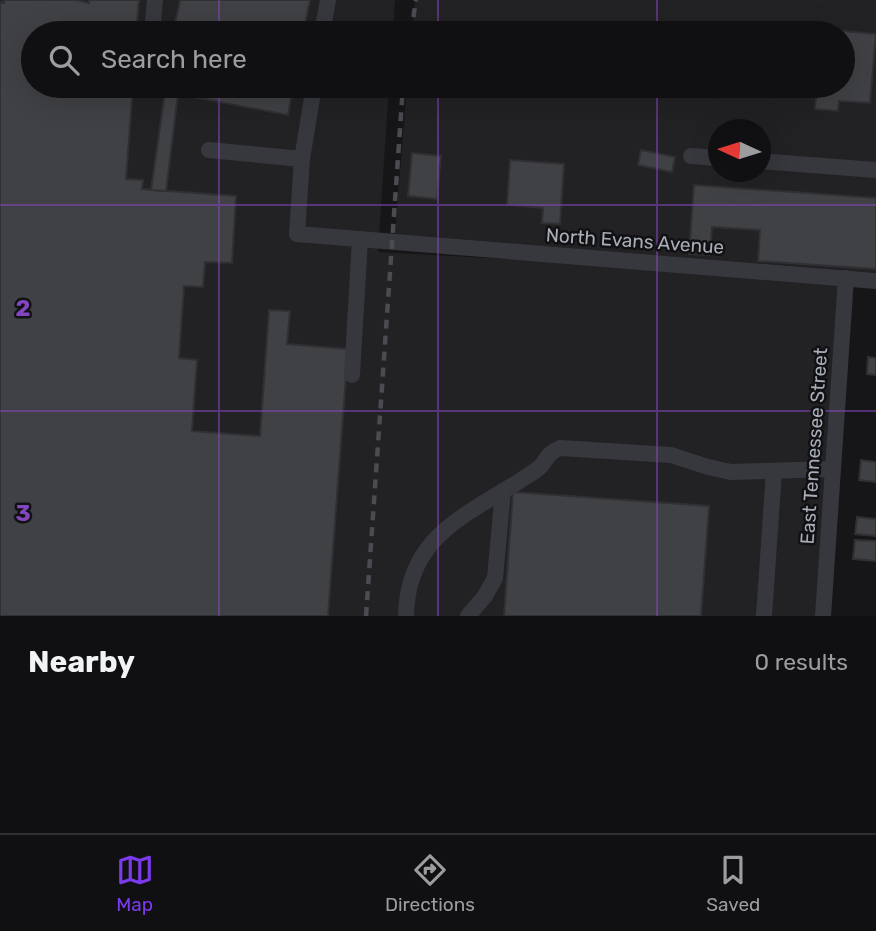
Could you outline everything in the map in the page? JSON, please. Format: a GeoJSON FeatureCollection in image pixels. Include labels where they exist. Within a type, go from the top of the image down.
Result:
{"type":"FeatureCollection","features":[{"type":"Feature","properties":{"kind":"street"},"geometry":{"type":"LineString","coordinates":[[153,21],[155,0]]}},
{"type":"Feature","properties":{"kind":"street"},"geometry":{"type":"LineString","coordinates":[[324,21],[328,0]]}},
{"type":"Feature","properties":{"kind":"street"},"geometry":{"type":"LineString","coordinates":[[209,150],[302,159],[312,98]]}},
{"type":"Feature","properties":{"kind":"street"},"geometry":{"type":"LineString","coordinates":[[691,156],[708,157]]}},
{"type":"Feature","properties":{"kind":"street","name":"North Evans Avenue"},"geometry":{"type":"LineString","coordinates":[[302,159],[297,234],[876,281]]}},
{"type":"Feature","properties":{"kind":"street"},"geometry":{"type":"LineString","coordinates":[[771,162],[876,170]]}},
{"type":"Feature","properties":{"kind":"street"},"geometry":{"type":"LineString","coordinates":[[352,375],[360,239]]}},
{"type":"Feature","properties":{"kind":"street","name":"East Tennessee Street"},"geometry":{"type":"LineString","coordinates":[[823,616],[846,278]]}},
{"type":"Feature","properties":{"kind":"street"},"geometry":{"type":"LineString","coordinates":[[406,616],[412,577],[426,548],[443,531],[541,466],[549,452],[560,448],[671,455],[731,472],[833,469]]}},
{"type":"Feature","properties":{"kind":"street"},"geometry":{"type":"LineString","coordinates":[[764,616],[774,471]]}},
{"type":"Feature","properties":{"kind":"street"},"geometry":{"type":"LineString","coordinates":[[468,616],[485,596],[495,578],[503,491]]}},
{"type":"Feature","properties":{"kind":"shaded area"},"geometry":{"type":"Polygon","coordinates":[[[0,0],[395,0],[394,21],[21,21],[21,98],[388,98],[378,252],[846,278],[823,616],[0,616],[0,0]]]}},
{"type":"Feature","properties":{"kind":"shaded area"},"geometry":{"type":"Polygon","coordinates":[[[415,0],[876,0],[876,273],[395,234],[406,98],[855,98],[855,21],[413,21],[415,0]]]}},
{"type":"Feature","properties":{"kind":"building"},"geometry":{"type":"Polygon","coordinates":[[[4,0],[76,0],[89,3],[89,0],[139,0],[137,21],[21,21],[21,98],[132,98],[126,179],[143,180],[142,189],[236,196],[232,263],[205,262],[203,287],[184,286],[179,358],[197,360],[192,431],[260,436],[269,310],[290,311],[287,344],[348,349],[328,616],[0,616],[0,2],[4,3],[4,0]]]}},
{"type":"Feature","properties":{"kind":"building"},"geometry":{"type":"Polygon","coordinates":[[[180,0],[310,0],[306,21],[176,21],[180,0]]]}},
{"type":"Feature","properties":{"kind":"building"},"geometry":{"type":"Polygon","coordinates":[[[855,32],[876,34],[870,103],[839,101],[838,111],[815,109],[816,98],[855,98],[855,32]]]}},
{"type":"Feature","properties":{"kind":"building"},"geometry":{"type":"Polygon","coordinates":[[[164,98],[178,98],[166,191],[151,190],[164,98]]]}},
{"type":"Feature","properties":{"kind":"building"},"geometry":{"type":"Polygon","coordinates":[[[199,98],[291,98],[288,115],[199,98]]]}},
{"type":"Feature","properties":{"kind":"building"},"geometry":{"type":"Polygon","coordinates":[[[641,150],[675,157],[672,172],[638,165],[641,150]]]}},
{"type":"Feature","properties":{"kind":"building"},"geometry":{"type":"Polygon","coordinates":[[[412,153],[441,156],[437,199],[408,196],[412,153]]]}},
{"type":"Feature","properties":{"kind":"building"},"geometry":{"type":"Polygon","coordinates":[[[510,160],[564,164],[560,224],[542,223],[543,208],[507,205],[510,160]]]}},
{"type":"Feature","properties":{"kind":"building"},"geometry":{"type":"Polygon","coordinates":[[[694,185],[876,198],[876,269],[758,261],[760,230],[712,227],[710,255],[689,254],[694,185]]]}},
{"type":"Feature","properties":{"kind":"building"},"geometry":{"type":"Polygon","coordinates":[[[868,357],[876,358],[876,375],[867,374],[868,357]]]}},
{"type":"Feature","properties":{"kind":"building"},"geometry":{"type":"Polygon","coordinates":[[[861,460],[876,462],[876,482],[859,480],[861,460]]]}},
{"type":"Feature","properties":{"kind":"building"},"geometry":{"type":"Polygon","coordinates":[[[513,492],[709,506],[701,616],[504,616],[513,492]]]}},
{"type":"Feature","properties":{"kind":"building"},"geometry":{"type":"Polygon","coordinates":[[[857,517],[876,519],[876,536],[855,534],[857,517]]]}},
{"type":"Feature","properties":{"kind":"building"},"geometry":{"type":"Polygon","coordinates":[[[855,540],[876,541],[876,561],[853,559],[855,540]]]}},
{"type":"Feature","properties":{"kind":"railway"},"geometry":{"type":"LineString","coordinates":[[413,21],[416,0]]}},
{"type":"Feature","properties":{"kind":"railway"},"geometry":{"type":"LineString","coordinates":[[366,616],[402,98]]}}]}
